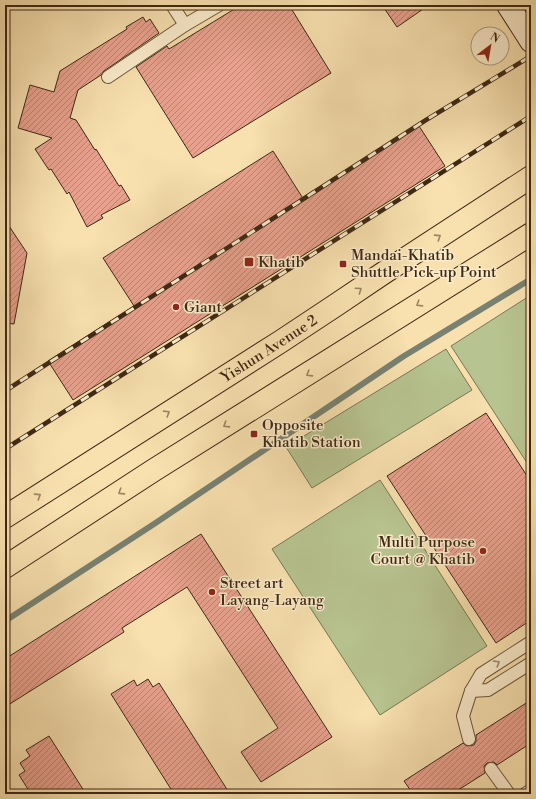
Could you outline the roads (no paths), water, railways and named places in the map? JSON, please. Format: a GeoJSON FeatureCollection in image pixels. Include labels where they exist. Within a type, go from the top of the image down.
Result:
{"type":"FeatureCollection","features":[{"type":"Feature","properties":{"kind":"main road"},"geometry":{"type":"LineString","coordinates":[[508,5],[531,41]]}},
{"type":"Feature","properties":{"kind":"main road","name":"Yishun Avenue 2"},"geometry":{"type":"LineString","coordinates":[[5,517],[280,342],[531,177]]}},
{"type":"Feature","properties":{"kind":"main road"},"geometry":{"type":"LineString","coordinates":[[5,567],[160,466],[531,234]]}},
{"type":"Feature","properties":{"kind":"lane"},"geometry":{"type":"LineString","coordinates":[[172,5],[186,25]]}},
{"type":"Feature","properties":{"kind":"lane"},"geometry":{"type":"LineString","coordinates":[[108,77],[215,6]]}},
{"type":"Feature","properties":{"kind":"lane"},"geometry":{"type":"LineString","coordinates":[[469,739],[463,716],[471,690],[481,674],[531,642]]}},
{"type":"Feature","properties":{"kind":"lane"},"geometry":{"type":"LineString","coordinates":[[471,690],[488,690],[531,663]]}},
{"type":"Feature","properties":{"kind":"lane"},"geometry":{"type":"LineString","coordinates":[[491,769],[509,794]]}},
{"type":"Feature","properties":{"kind":"lane"},"geometry":{"type":"LineString","coordinates":[[525,794],[531,790]]}},
{"type":"Feature","properties":{"kind":"waterway"},"geometry":{"type":"LineString","coordinates":[[5,621],[154,524],[404,356],[531,279]]}},
{"type":"Feature","properties":{"kind":"railway"},"geometry":{"type":"LineString","coordinates":[[5,391],[426,120],[531,56]]}},
{"type":"Feature","properties":{"kind":"railway"},"geometry":{"type":"LineString","coordinates":[[5,449],[531,116]]}},
{"type":"Feature","properties":{"kind":"place","name":"Khatib"},"geometry":{"type":"Point","coordinates":[249,262]}},
{"type":"Feature","properties":{"kind":"place","name":"Mandai-Khatib Shuttle Pick-up Point"},"geometry":{"type":"Point","coordinates":[343,264]}},
{"type":"Feature","properties":{"kind":"place","name":"Giant"},"geometry":{"type":"Point","coordinates":[176,307]}},
{"type":"Feature","properties":{"kind":"place","name":"Opposite Khatib Station"},"geometry":{"type":"Point","coordinates":[254,434]}},
{"type":"Feature","properties":{"kind":"place","name":"Multi Purpose Court @ Khatib"},"geometry":{"type":"Point","coordinates":[483,551]}},
{"type":"Feature","properties":{"kind":"place","name":"Street art Layang-Layang"},"geometry":{"type":"Point","coordinates":[212,592]}}]}
